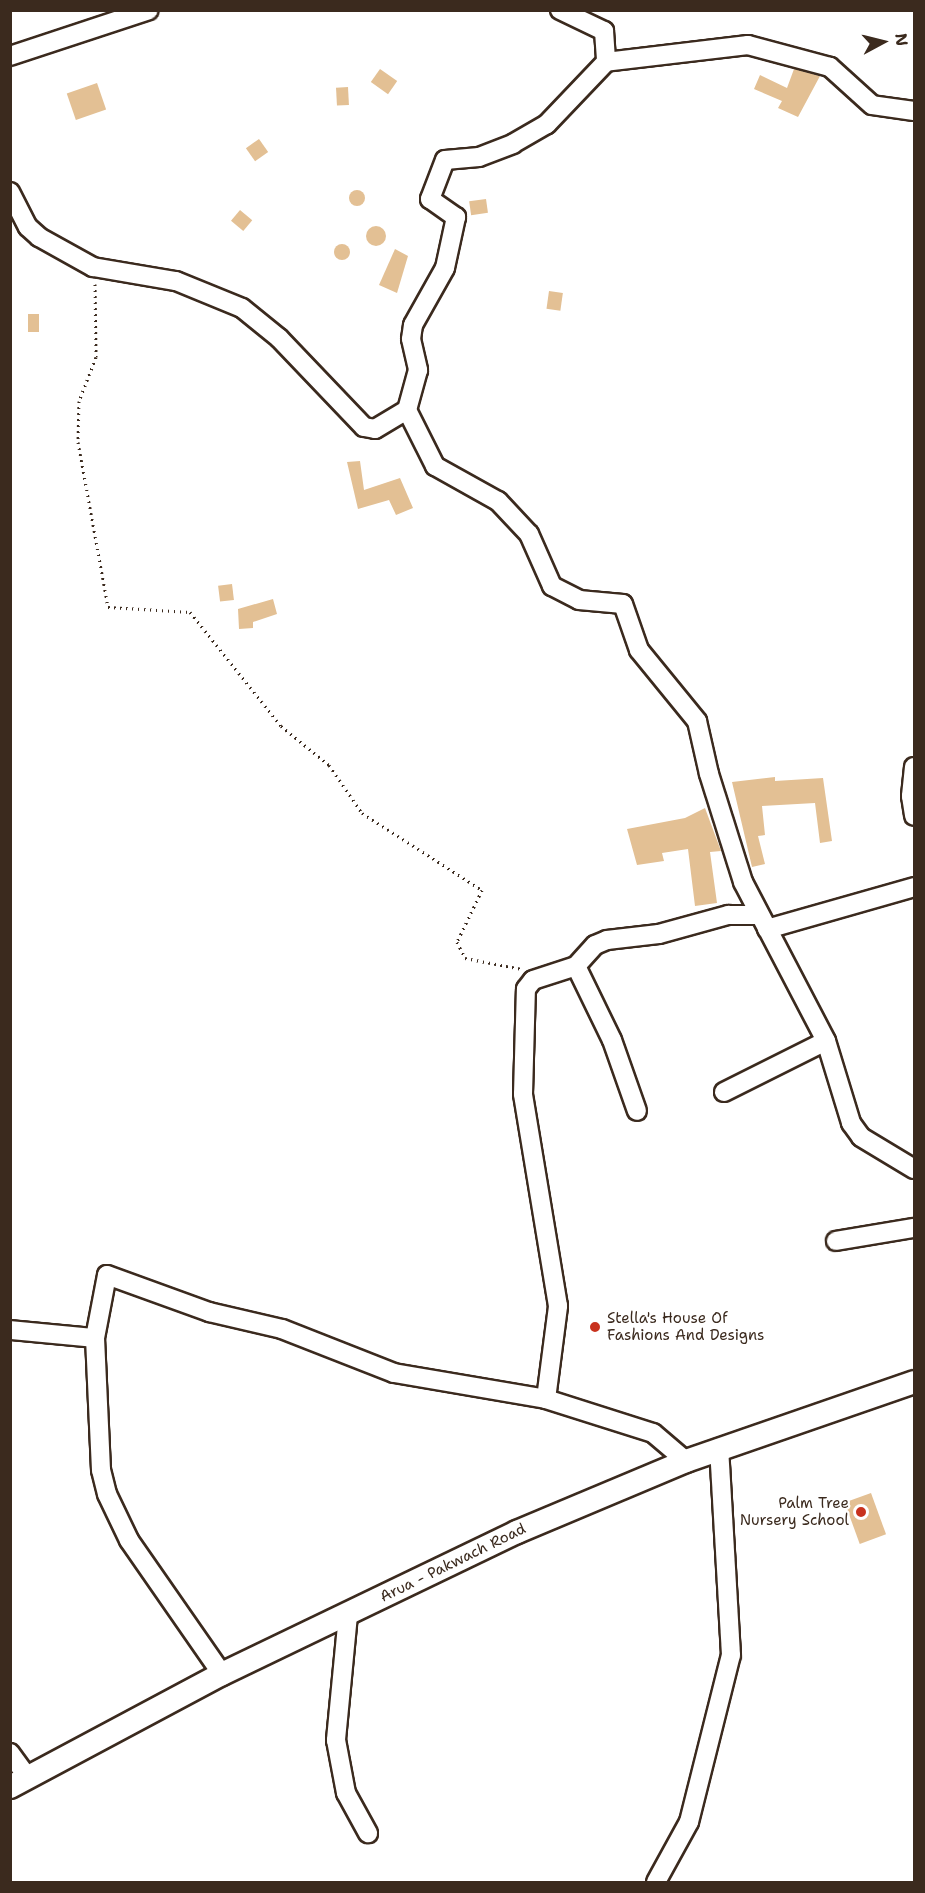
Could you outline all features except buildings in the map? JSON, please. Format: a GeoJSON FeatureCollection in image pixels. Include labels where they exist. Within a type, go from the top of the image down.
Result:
{"type":"FeatureCollection","features":[{"type":"Feature","properties":{"kind":"main road","name":"Arua - Pakwach Road"},"geometry":{"type":"LineString","coordinates":[[19,1783],[222,1674],[348,1615],[423,1575],[686,1461],[915,1382]]}},
{"type":"Feature","properties":{"kind":"street"},"geometry":{"type":"LineString","coordinates":[[10,56],[149,10]]}},
{"type":"Feature","properties":{"kind":"street"},"geometry":{"type":"LineString","coordinates":[[560,10],[604,31],[606,62]]}},
{"type":"Feature","properties":{"kind":"street"},"geometry":{"type":"LineString","coordinates":[[10,192],[28,227],[93,267],[176,281],[242,308],[279,338],[364,427],[375,429],[406,410],[418,370],[411,339],[413,325],[445,268],[456,217],[430,199],[445,160],[479,157],[513,144],[547,124],[606,62],[748,45],[830,67],[872,105],[915,111]]}},
{"type":"Feature","properties":{"kind":"street"},"geometry":{"type":"LineString","coordinates":[[406,410],[435,466],[498,501],[529,534],[552,586],[571,598],[623,604],[639,650],[698,720],[709,774],[762,922],[826,1041],[856,1131],[915,1169]]}},
{"type":"Feature","properties":{"kind":"street"},"geometry":{"type":"LineString","coordinates":[[915,767],[910,796],[915,816]]}},
{"type":"Feature","properties":{"kind":"street"},"geometry":{"type":"LineString","coordinates":[[546,1399],[558,1306],[523,1094],[526,989],[533,980],[576,966],[595,945],[607,940],[659,934],[728,915],[762,922],[915,887]]}},
{"type":"Feature","properties":{"kind":"street"},"geometry":{"type":"LineString","coordinates":[[576,966],[612,1040],[637,1111]]}},
{"type":"Feature","properties":{"kind":"street"},"geometry":{"type":"LineString","coordinates":[[724,1092],[826,1041]]}},
{"type":"Feature","properties":{"kind":"street"},"geometry":{"type":"LineString","coordinates":[[836,1241],[915,1228]]}},
{"type":"Feature","properties":{"kind":"street"},"geometry":{"type":"LineString","coordinates":[[222,1674],[129,1540],[107,1494],[101,1470],[95,1338],[105,1279],[113,1275],[209,1312],[282,1329],[394,1373],[546,1399],[653,1433],[686,1461]]}},
{"type":"Feature","properties":{"kind":"street"},"geometry":{"type":"LineString","coordinates":[[10,1330],[95,1338]]}},
{"type":"Feature","properties":{"kind":"street"},"geometry":{"type":"LineString","coordinates":[[656,1882],[689,1822],[730,1655],[719,1449]]}},
{"type":"Feature","properties":{"kind":"street"},"geometry":{"type":"LineString","coordinates":[[348,1615],[336,1740],[346,1793],[368,1833]]}},
{"type":"Feature","properties":{"kind":"street"},"geometry":{"type":"LineString","coordinates":[[10,1753],[19,1783]]}},
{"type":"Feature","properties":{"kind":"path"},"geometry":{"type":"LineString","coordinates":[[93,267],[99,311],[96,357],[79,401],[78,442],[108,607],[190,612],[281,726],[328,765],[362,813],[482,890],[457,942],[465,958],[524,969],[533,980]]}},
{"type":"Feature","properties":{"kind":"place","name":"Stella's House Of Fashions And Designs"},"geometry":{"type":"Point","coordinates":[595,1327]}},
{"type":"Feature","properties":{"kind":"place","name":"Palm Tree Nursery School"},"geometry":{"type":"Point","coordinates":[861,1512]}}]}
